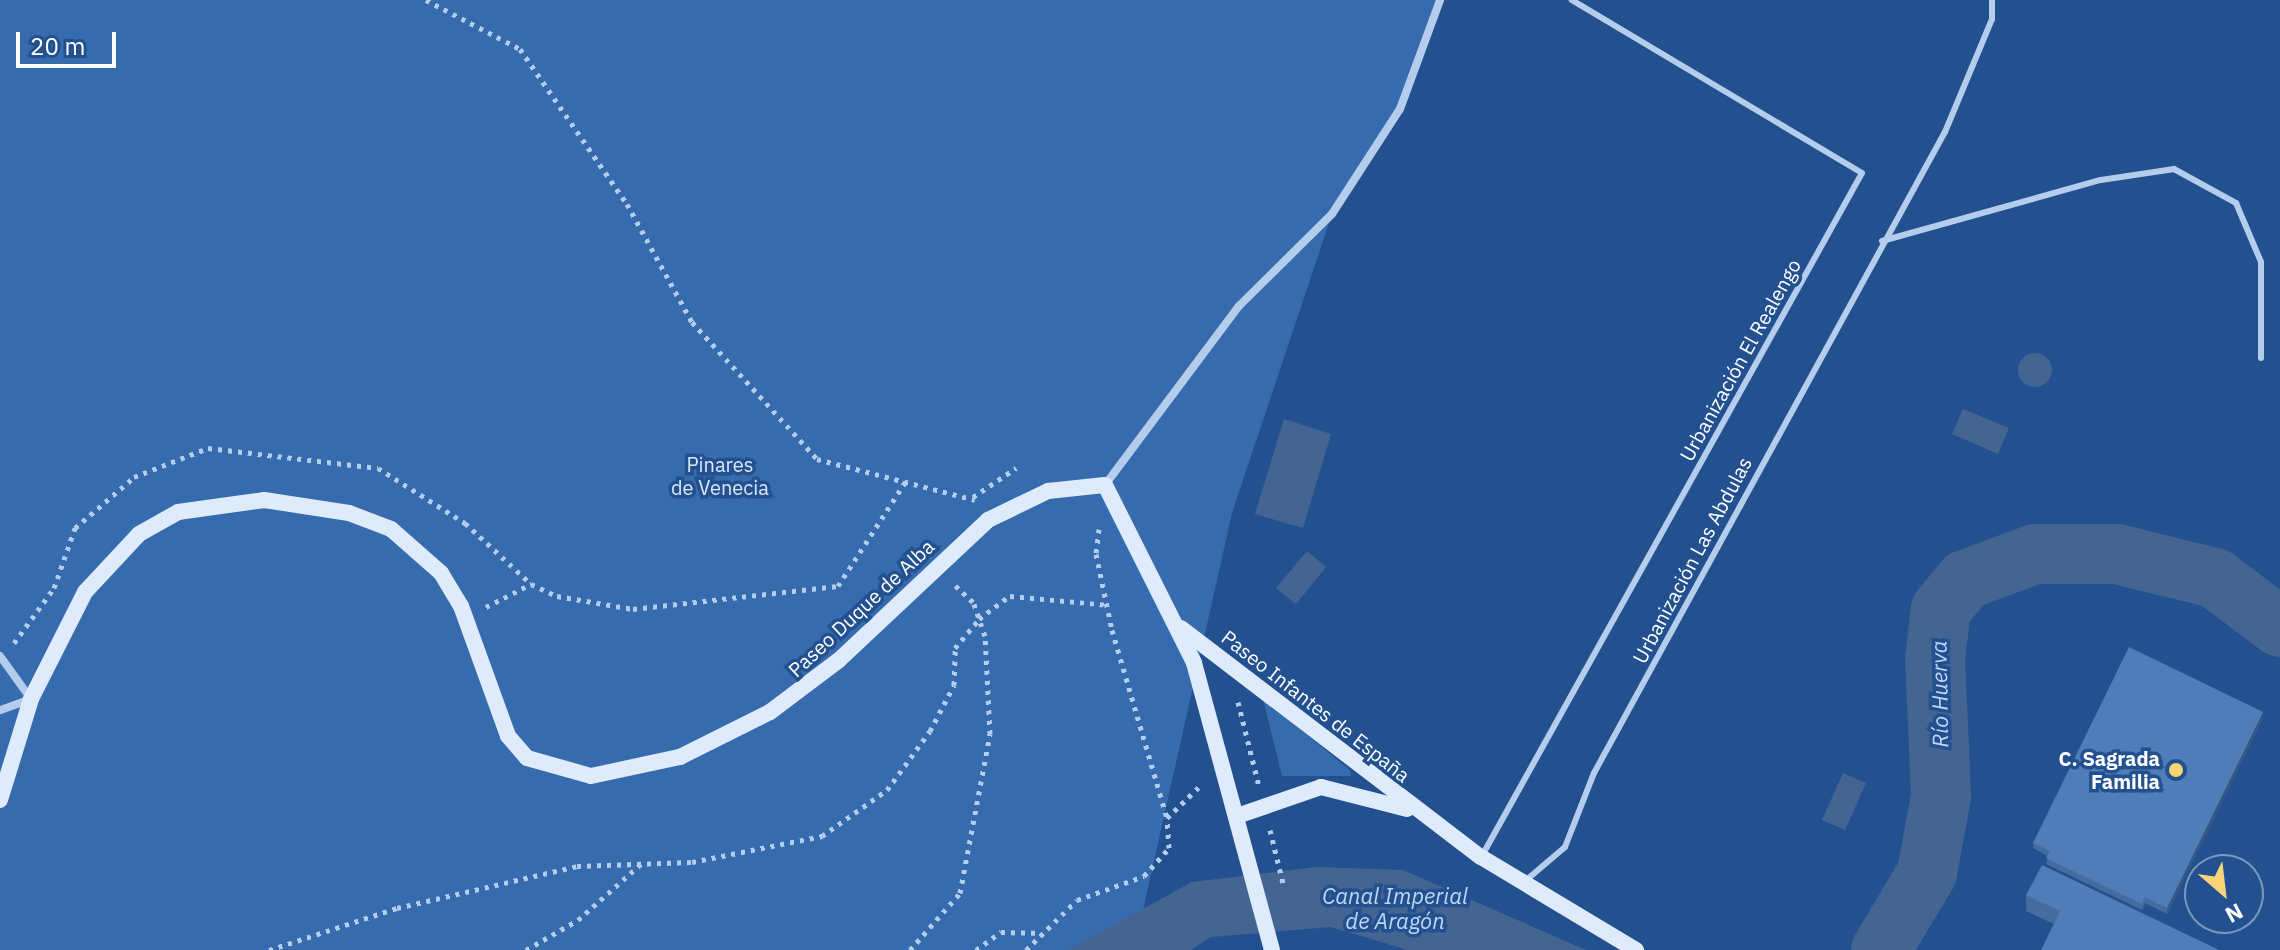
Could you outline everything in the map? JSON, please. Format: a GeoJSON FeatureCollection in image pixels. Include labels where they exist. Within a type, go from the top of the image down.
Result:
{"type":"FeatureCollection","features":[{"type":"Feature","properties":{"kind":"street"},"geometry":{"type":"LineString","coordinates":[[1105,485],[1239,306],[1332,214],[1400,109],[1440,0]]}},
{"type":"Feature","properties":{"kind":"street","name":"Paseo Duque de Alba"},"geometry":{"type":"LineString","coordinates":[[0,800],[31,699],[64,628],[109,560],[178,512],[219,502],[307,504],[391,529],[441,573],[465,618],[508,736],[527,758],[591,776],[680,757],[770,712],[839,660],[919,581],[988,520],[1048,491],[1105,485]]}},
{"type":"Feature","properties":{"kind":"street","name":"Paseo Infantes de España"},"geometry":{"type":"LineString","coordinates":[[1105,485],[1180,627],[1237,816],[1272,950]]}},
{"type":"Feature","properties":{"kind":"street","name":"Paseo Infantes de España"},"geometry":{"type":"LineString","coordinates":[[1180,627],[1481,857],[1521,884],[1636,950]]}},
{"type":"Feature","properties":{"kind":"street"},"geometry":{"type":"LineString","coordinates":[[0,656],[31,699],[0,710]]}},
{"type":"Feature","properties":{"kind":"street"},"geometry":{"type":"LineString","coordinates":[[0,754],[9,768]]}},
{"type":"Feature","properties":{"kind":"street","name":"Paseo Infantes de España"},"geometry":{"type":"LineString","coordinates":[[1237,816],[1321,787],[1375,796],[1427,818]]}},
{"type":"Feature","properties":{"kind":"lane","name":"Urbanización El Realengo"},"geometry":{"type":"LineString","coordinates":[[1481,857],[1862,173],[1572,0]]}},
{"type":"Feature","properties":{"kind":"lane","name":"Urbanización Las Abdulas"},"geometry":{"type":"LineString","coordinates":[[1521,884],[1565,847],[1594,773],[1882,241],[1945,132],[1992,19],[1992,0]]}},
{"type":"Feature","properties":{"kind":"lane"},"geometry":{"type":"LineString","coordinates":[[1882,241],[2101,180],[2174,169],[2236,203],[2261,262],[2261,358]]}},
{"type":"Feature","properties":{"kind":"path"},"geometry":{"type":"LineString","coordinates":[[426,0],[520,49],[627,204],[692,322],[817,459],[973,497],[988,520]]}},
{"type":"Feature","properties":{"kind":"path"},"geometry":{"type":"LineString","coordinates":[[973,497],[1016,468]]}},
{"type":"Feature","properties":{"kind":"path"},"geometry":{"type":"LineString","coordinates":[[1026,950],[1077,900],[1144,876],[1169,848],[1167,818],[1096,554],[1105,485]]}},
{"type":"Feature","properties":{"kind":"path"},"geometry":{"type":"LineString","coordinates":[[910,950],[960,893],[977,817],[990,734],[979,619],[954,584],[919,581]]}},
{"type":"Feature","properties":{"kind":"path"},"geometry":{"type":"LineString","coordinates":[[465,618],[531,584]]}},
{"type":"Feature","properties":{"kind":"path"},"geometry":{"type":"LineString","coordinates":[[269,950],[397,908],[577,866],[644,861],[692,862],[822,836],[887,790],[930,731],[954,685],[955,648],[979,619],[1010,596],[1108,605]]}},
{"type":"Feature","properties":{"kind":"path"},"geometry":{"type":"LineString","coordinates":[[1167,818],[1203,783],[1225,775]]}},
{"type":"Feature","properties":{"kind":"path"},"geometry":{"type":"LineString","coordinates":[[526,950],[578,920],[644,861]]}},
{"type":"Feature","properties":{"kind":"path"},"geometry":{"type":"LineString","coordinates":[[976,950],[1001,932],[1041,933]]}},
{"type":"Feature","properties":{"kind":"green space","name":"Pinares de Venecia"},"geometry":{"type":"Polygon","coordinates":[[[0,0],[1440,0],[1400,109],[1332,214],[1232,513],[1143,910],[1069,950],[0,950],[0,0]]]}},
{"type":"Feature","properties":{"kind":"green space"},"geometry":{"type":"Polygon","coordinates":[[[1263,699],[1350,770],[1351,776],[1282,776],[1263,699]]]}},
{"type":"Feature","properties":{"kind":"water"},"geometry":{"type":"Polygon","coordinates":[[[2035,353],[2047,358],[2052,370],[2047,382],[2035,387],[2023,382],[2018,370],[2023,358],[2035,353]]]}},
{"type":"Feature","properties":{"kind":"water"},"geometry":{"type":"Polygon","coordinates":[[[1963,409],[2009,428],[1998,454],[1952,434],[1963,409]]]}},
{"type":"Feature","properties":{"kind":"water"},"geometry":{"type":"Polygon","coordinates":[[[1284,419],[1331,434],[1303,528],[1255,514],[1284,419]]]}},
{"type":"Feature","properties":{"kind":"water"},"geometry":{"type":"Polygon","coordinates":[[[1307,551],[1326,567],[1296,604],[1276,588],[1307,551]]]}},
{"type":"Feature","properties":{"kind":"water"},"geometry":{"type":"Polygon","coordinates":[[[1843,773],[1866,783],[1845,830],[1822,820],[1843,773]]]}},
{"type":"Feature","properties":{"kind":"water","name":"Canal Imperial de Aragón"},"geometry":{"type":"Polygon","coordinates":[[[1317,867],[1403,870],[1586,950],[1408,950],[1331,927],[1211,937],[1191,950],[1068,950],[1192,882],[1317,867]]]}},
{"type":"Feature","properties":{"kind":"building"},"geometry":{"type":"Polygon","coordinates":[[[2129,647],[2263,712],[2193,854],[2184,854],[2184,873],[2167,908],[2145,897],[2142,904],[2046,858],[2050,851],[2033,843],[2129,647]]]}},
{"type":"Feature","properties":{"kind":"building"},"geometry":{"type":"Polygon","coordinates":[[[2042,865],[2219,950],[2041,950],[2060,911],[2026,895],[2042,865]]]}},
{"type":"Feature","properties":{"kind":"waterway","name":"Río Huerva"},"geometry":{"type":"LineString","coordinates":[[1881,950],[1927,873],[1941,796],[1935,659],[1941,609],[1965,580],[2035,554],[2117,554],[2215,578],[2280,627]]}},
{"type":"Feature","properties":{"kind":"place","name":"C. Sagrada Familia"},"geometry":{"type":"Point","coordinates":[2176,770]}}]}
